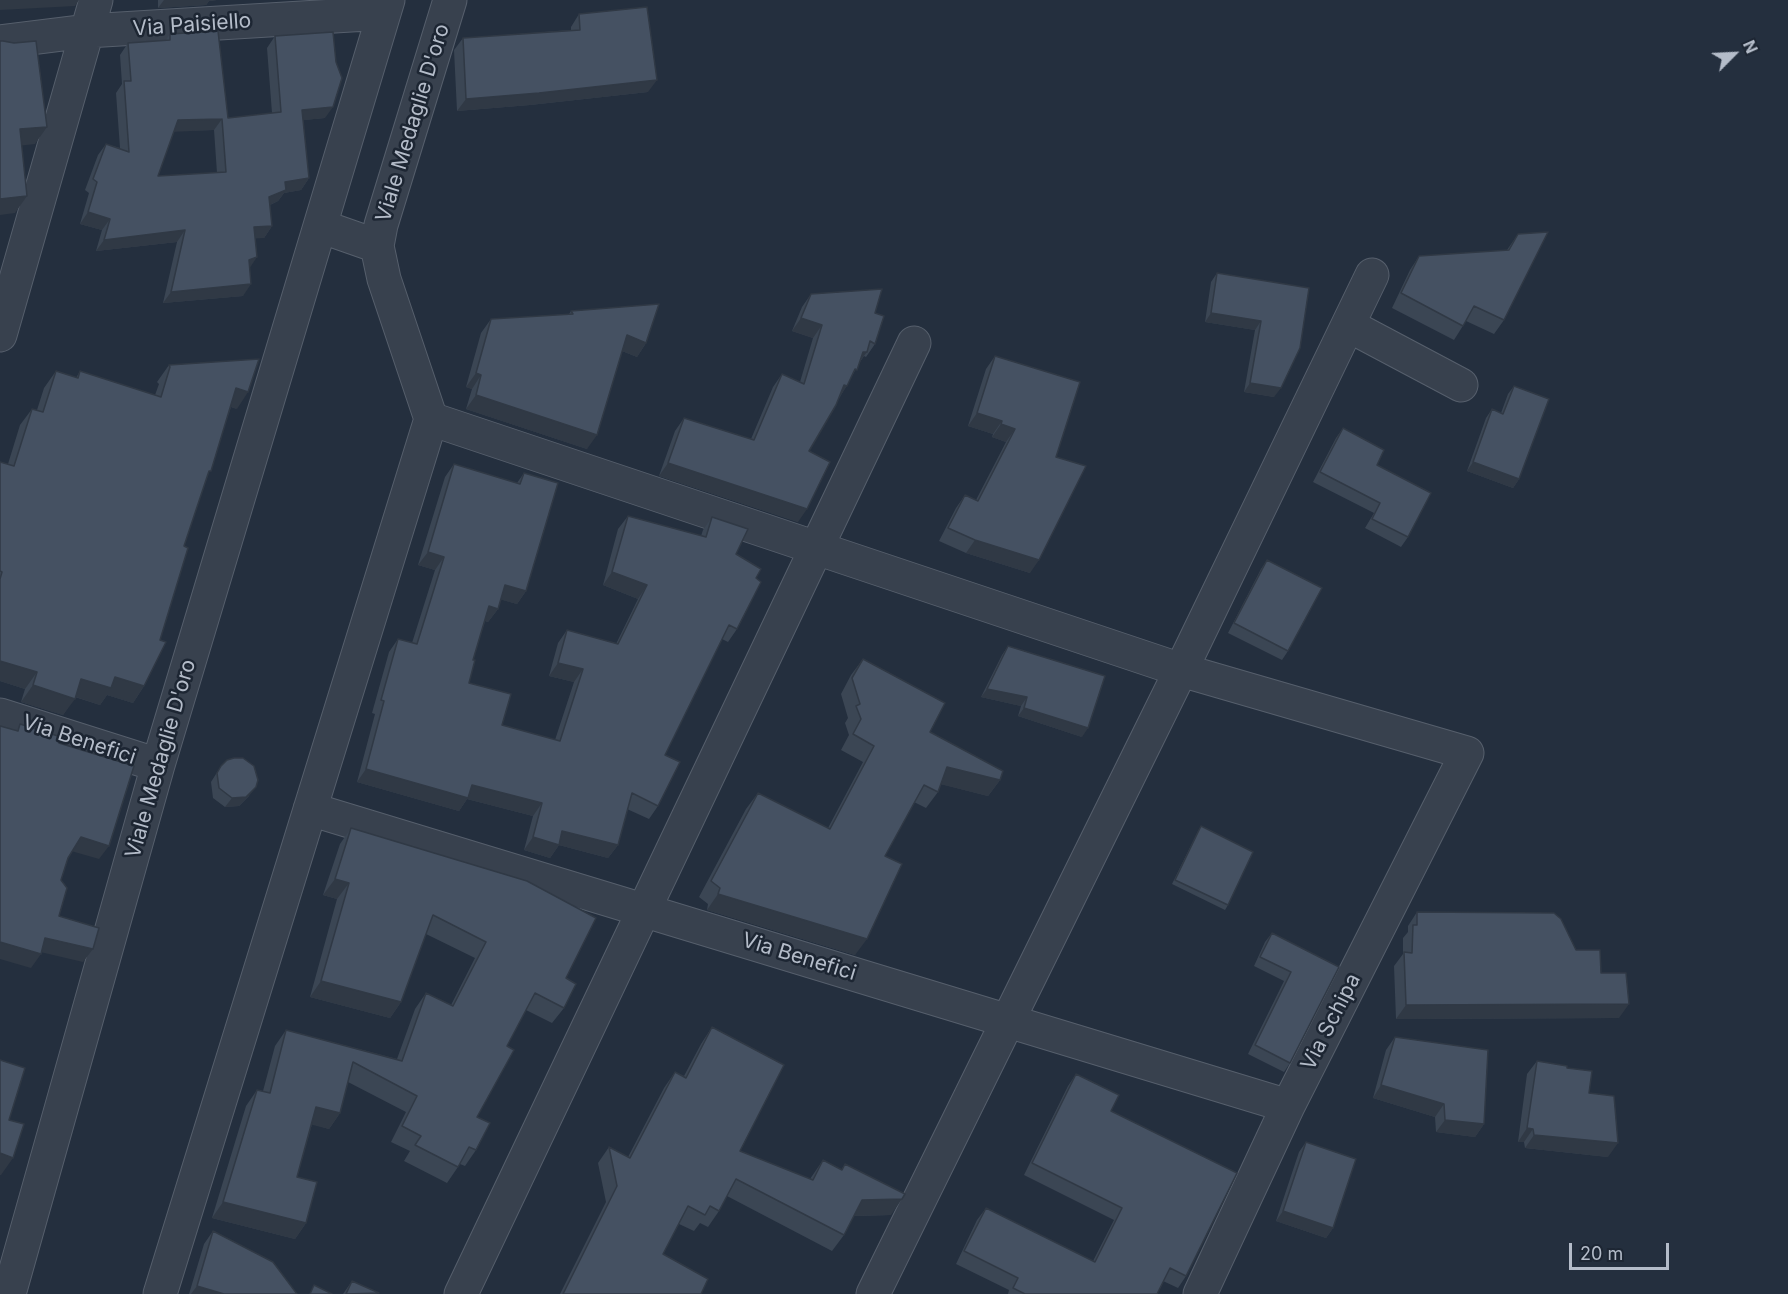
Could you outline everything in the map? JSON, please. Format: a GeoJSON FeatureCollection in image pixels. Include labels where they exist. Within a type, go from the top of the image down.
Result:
{"type":"FeatureCollection","features":[{"type":"Feature","properties":{"kind":"street"},"geometry":{"type":"LineString","coordinates":[[0,335],[96,0]]}},
{"type":"Feature","properties":{"kind":"street","name":"Viale Medaglie D'oro"},"geometry":{"type":"LineString","coordinates":[[431,419],[384,279],[378,246],[381,225],[450,0]]}},
{"type":"Feature","properties":{"kind":"street","name":"Via Paisiello"},"geometry":{"type":"LineString","coordinates":[[0,42],[87,31],[386,7]]}},
{"type":"Feature","properties":{"kind":"street","name":"Viale Medaglie D'oro"},"geometry":{"type":"LineString","coordinates":[[9,1294],[158,765],[386,7]]}},
{"type":"Feature","properties":{"kind":"street","name":"Viale Medaglie D'oro"},"geometry":{"type":"LineString","coordinates":[[320,226],[378,246]]}},
{"type":"Feature","properties":{"kind":"street"},"geometry":{"type":"LineString","coordinates":[[873,1294],[1182,670],[1372,275]]}},
{"type":"Feature","properties":{"kind":"street"},"geometry":{"type":"LineString","coordinates":[[1348,325],[1461,385]]}},
{"type":"Feature","properties":{"kind":"street"},"geometry":{"type":"LineString","coordinates":[[460,1294],[645,911],[914,343]]}},
{"type":"Feature","properties":{"kind":"street"},"geometry":{"type":"LineString","coordinates":[[160,1294],[431,419],[1182,670]]}},
{"type":"Feature","properties":{"kind":"street","name":"Via Schipa"},"geometry":{"type":"LineString","coordinates":[[1182,670],[1467,753],[1288,1106],[1200,1294]]}},
{"type":"Feature","properties":{"kind":"street","name":"Via Benefici"},"geometry":{"type":"LineString","coordinates":[[0,715],[158,765]]}},
{"type":"Feature","properties":{"kind":"street","name":"Via Benefici"},"geometry":{"type":"LineString","coordinates":[[310,809],[1288,1106]]}},
{"type":"Feature","properties":{"kind":"building"},"geometry":{"type":"Polygon","coordinates":[[[647,7],[657,80],[466,99],[463,38],[580,30],[579,14],[647,7]]]}},
{"type":"Feature","properties":{"kind":"building"},"geometry":{"type":"Polygon","coordinates":[[[218,31],[228,118],[281,112],[275,36],[333,32],[336,62],[342,78],[333,107],[302,110],[309,178],[285,182],[286,190],[269,197],[272,226],[254,227],[257,257],[249,260],[251,284],[171,292],[185,230],[104,240],[110,219],[88,212],[97,182],[93,179],[106,144],[129,152],[124,81],[131,81],[128,43],[170,40],[170,34],[218,31]],[[222,119],[178,120],[158,176],[226,172],[222,119]]]}},
{"type":"Feature","properties":{"kind":"building"},"geometry":{"type":"Polygon","coordinates":[[[0,41],[14,43],[36,41],[47,127],[20,129],[27,196],[0,199],[0,41]]]}},
{"type":"Feature","properties":{"kind":"building"},"geometry":{"type":"Polygon","coordinates":[[[1548,232],[1504,320],[1474,306],[1463,326],[1401,293],[1419,256],[1509,250],[1518,234],[1548,232]]]}},
{"type":"Feature","properties":{"kind":"building"},"geometry":{"type":"Polygon","coordinates":[[[1217,273],[1309,288],[1300,348],[1281,388],[1250,383],[1261,321],[1211,313],[1217,273]]]}},
{"type":"Feature","properties":{"kind":"building"},"geometry":{"type":"Polygon","coordinates":[[[882,289],[875,313],[884,316],[875,344],[870,341],[867,352],[863,352],[857,370],[855,369],[847,386],[844,385],[836,405],[809,451],[830,462],[807,509],[668,463],[684,418],[754,440],[782,374],[804,384],[822,325],[801,318],[811,294],[882,289]]]}},
{"type":"Feature","properties":{"kind":"building"},"geometry":{"type":"Polygon","coordinates":[[[659,304],[646,343],[627,335],[597,435],[476,395],[481,375],[476,373],[491,319],[573,314],[571,311],[659,304]]]}},
{"type":"Feature","properties":{"kind":"building"},"geometry":{"type":"Polygon","coordinates":[[[995,356],[1080,382],[1056,457],[1086,466],[1039,560],[975,540],[948,528],[965,495],[978,501],[1015,429],[1001,424],[1002,421],[977,413],[995,356]]]}},
{"type":"Feature","properties":{"kind":"building"},"geometry":{"type":"Polygon","coordinates":[[[259,359],[248,392],[236,388],[211,471],[209,471],[184,546],[188,548],[160,640],[166,642],[144,686],[115,677],[111,688],[81,679],[75,699],[33,685],[37,672],[0,661],[0,579],[2,572],[0,571],[0,462],[14,466],[32,409],[43,412],[56,371],[78,378],[80,371],[161,397],[169,365],[259,359]]]}},
{"type":"Feature","properties":{"kind":"building"},"geometry":{"type":"Polygon","coordinates":[[[1514,386],[1549,399],[1519,479],[1473,462],[1492,409],[1503,414],[1514,386]]]}},
{"type":"Feature","properties":{"kind":"building"},"geometry":{"type":"Polygon","coordinates":[[[1343,428],[1384,450],[1377,465],[1431,493],[1408,537],[1372,519],[1380,503],[1320,472],[1343,428]]]}},
{"type":"Feature","properties":{"kind":"building"},"geometry":{"type":"Polygon","coordinates":[[[454,464],[520,484],[524,473],[558,483],[526,591],[505,585],[498,609],[489,606],[473,660],[475,660],[469,683],[511,694],[502,725],[560,741],[583,669],[558,663],[567,630],[618,644],[647,585],[612,572],[628,516],[706,537],[712,517],[748,529],[736,554],[761,569],[756,578],[761,582],[737,629],[729,625],[665,755],[680,762],[658,806],[632,793],[618,845],[562,831],[559,845],[533,837],[542,803],[472,785],[468,798],[366,769],[384,701],[381,700],[398,639],[417,644],[444,557],[428,552],[454,464]]]}},
{"type":"Feature","properties":{"kind":"building"},"geometry":{"type":"Polygon","coordinates":[[[1267,560],[1322,588],[1288,651],[1234,623],[1267,560]]]}},
{"type":"Feature","properties":{"kind":"building"},"geometry":{"type":"Polygon","coordinates":[[[1008,646],[1105,676],[1088,728],[1024,708],[1027,697],[987,689],[1008,646]]]}},
{"type":"Feature","properties":{"kind":"building"},"geometry":{"type":"Polygon","coordinates":[[[863,659],[945,703],[930,732],[1003,771],[1000,780],[947,767],[938,792],[924,785],[885,856],[902,864],[867,939],[718,894],[720,888],[711,881],[758,793],[830,829],[874,746],[853,734],[861,719],[856,706],[860,704],[852,678],[863,659]]]}},
{"type":"Feature","properties":{"kind":"building"},"geometry":{"type":"Polygon","coordinates":[[[20,724],[61,737],[59,743],[134,766],[109,846],[81,837],[68,858],[61,880],[67,888],[59,916],[99,928],[93,949],[45,938],[41,954],[0,942],[0,726],[18,731],[20,724]]]}},
{"type":"Feature","properties":{"kind":"building"},"geometry":{"type":"Polygon","coordinates":[[[243,758],[254,766],[258,780],[256,787],[246,797],[232,798],[219,788],[217,773],[227,760],[243,758]]]}},
{"type":"Feature","properties":{"kind":"building"},"geometry":{"type":"Polygon","coordinates":[[[1201,826],[1253,852],[1228,905],[1175,880],[1201,826]]]}},
{"type":"Feature","properties":{"kind":"building"},"geometry":{"type":"Polygon","coordinates":[[[351,828],[527,881],[596,918],[566,978],[576,984],[564,1008],[535,993],[507,1046],[514,1050],[477,1117],[490,1123],[476,1150],[469,1147],[458,1167],[415,1145],[421,1136],[402,1126],[417,1096],[353,1062],[340,1113],[316,1107],[297,1177],[317,1182],[306,1223],[223,1202],[257,1090],[270,1093],[286,1030],[402,1061],[426,993],[453,1006],[486,942],[433,915],[401,1002],[321,981],[349,883],[335,879],[351,828]]]}},
{"type":"Feature","properties":{"kind":"building"},"geometry":{"type":"Polygon","coordinates":[[[1417,912],[1554,913],[1561,919],[1576,950],[1600,950],[1601,973],[1626,973],[1629,1004],[1406,1005],[1404,952],[1412,953],[1413,925],[1417,925],[1417,912]]]}},
{"type":"Feature","properties":{"kind":"building"},"geometry":{"type":"Polygon","coordinates":[[[1272,933],[1339,967],[1290,1063],[1255,1045],[1291,972],[1260,957],[1272,933]]]}},
{"type":"Feature","properties":{"kind":"building"},"geometry":{"type":"Polygon","coordinates":[[[712,1027],[784,1065],[740,1151],[813,1180],[823,1160],[842,1170],[845,1164],[905,1194],[902,1199],[862,1200],[844,1235],[736,1179],[719,1211],[710,1206],[705,1215],[688,1206],[663,1254],[708,1279],[701,1294],[563,1294],[617,1186],[609,1147],[630,1158],[675,1072],[686,1078],[712,1027]]]}},
{"type":"Feature","properties":{"kind":"building"},"geometry":{"type":"Polygon","coordinates":[[[1395,1037],[1488,1050],[1484,1124],[1445,1120],[1444,1104],[1381,1085],[1395,1037]]]}},
{"type":"Feature","properties":{"kind":"building"},"geometry":{"type":"Polygon","coordinates":[[[0,1060],[25,1068],[9,1120],[24,1124],[13,1158],[0,1153],[0,1060]]]}},
{"type":"Feature","properties":{"kind":"building"},"geometry":{"type":"Polygon","coordinates":[[[1537,1061],[1592,1071],[1589,1093],[1614,1096],[1618,1143],[1534,1135],[1533,1129],[1527,1128],[1537,1061]]]}},
{"type":"Feature","properties":{"kind":"building"},"geometry":{"type":"Polygon","coordinates":[[[1076,1074],[1119,1095],[1111,1111],[1237,1173],[1186,1276],[1170,1268],[1157,1294],[1025,1294],[1013,1288],[1018,1278],[964,1251],[986,1208],[1095,1262],[1122,1208],[1032,1163],[1076,1074]]]}},
{"type":"Feature","properties":{"kind":"building"},"geometry":{"type":"Polygon","coordinates":[[[1306,1142],[1356,1159],[1333,1228],[1283,1211],[1306,1142]]]}},
{"type":"Feature","properties":{"kind":"building"},"geometry":{"type":"Polygon","coordinates":[[[213,1231],[273,1262],[297,1294],[224,1294],[197,1286],[213,1231]]]}},
{"type":"Feature","properties":{"kind":"building"},"geometry":{"type":"Polygon","coordinates":[[[352,1281],[379,1293],[346,1294],[352,1281]]]}},
{"type":"Feature","properties":{"kind":"building"},"geometry":{"type":"Polygon","coordinates":[[[314,1285],[332,1294],[310,1294],[314,1285]]]}}]}
